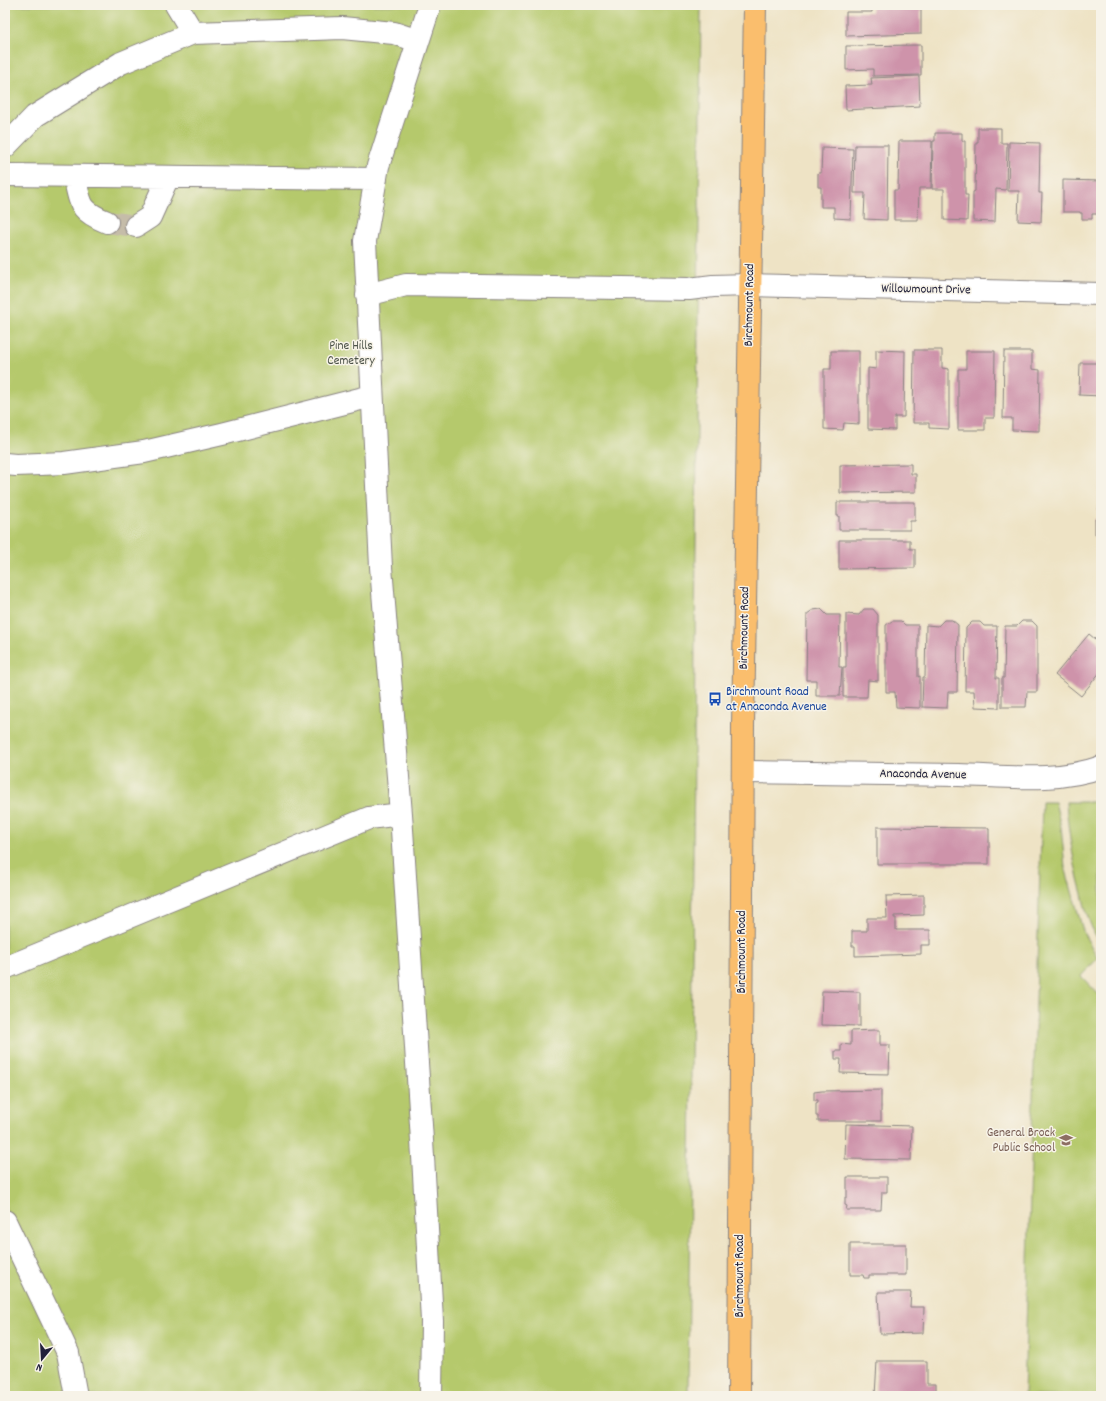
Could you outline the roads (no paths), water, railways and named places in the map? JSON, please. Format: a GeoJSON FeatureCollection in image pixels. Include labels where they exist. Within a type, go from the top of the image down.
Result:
{"type":"FeatureCollection","features":[{"type":"Feature","properties":{"kind":"main road","name":"Birchmount Road"},"geometry":{"type":"LineString","coordinates":[[739,1396],[743,772],[755,5]]}},
{"type":"Feature","properties":{"kind":"street"},"geometry":{"type":"LineString","coordinates":[[176,5],[193,33]]}},
{"type":"Feature","properties":{"kind":"street"},"geometry":{"type":"LineString","coordinates":[[430,5],[378,166],[365,241],[381,567],[401,814],[423,1156],[432,1321],[431,1396]]}},
{"type":"Feature","properties":{"kind":"street"},"geometry":{"type":"LineString","coordinates":[[5,147],[35,116],[121,62],[193,33],[342,28],[394,33],[418,41]]}},
{"type":"Feature","properties":{"kind":"street"},"geometry":{"type":"LineString","coordinates":[[5,175],[376,179]]}},
{"type":"Feature","properties":{"kind":"street"},"geometry":{"type":"LineString","coordinates":[[74,176],[82,205],[91,215],[107,222]]}},
{"type":"Feature","properties":{"kind":"street"},"geometry":{"type":"LineString","coordinates":[[136,226],[150,217],[168,177]]}},
{"type":"Feature","properties":{"kind":"street","name":"Willowmount Drive"},"geometry":{"type":"LineString","coordinates":[[367,295],[406,285],[689,290],[713,286],[750,285],[1101,294]]}},
{"type":"Feature","properties":{"kind":"street"},"geometry":{"type":"LineString","coordinates":[[5,464],[16,465],[64,462],[144,452],[372,396]]}},
{"type":"Feature","properties":{"kind":"street","name":"Anaconda Avenue"},"geometry":{"type":"LineString","coordinates":[[743,772],[1017,777],[1069,774],[1092,770],[1101,766]]}},
{"type":"Feature","properties":{"kind":"street"},"geometry":{"type":"LineString","coordinates":[[5,968],[368,818],[401,814]]}},
{"type":"Feature","properties":{"kind":"street"},"geometry":{"type":"LineString","coordinates":[[5,1220],[68,1354],[76,1396]]}},
{"type":"Feature","properties":{"kind":"tunnel"},"geometry":{"type":"LineString","coordinates":[[107,222],[136,226]]}},
{"type":"Feature","properties":{"kind":"place","name":"Birchmount Road at Anaconda Avenue"},"geometry":{"type":"Point","coordinates":[715,699]}},
{"type":"Feature","properties":{"kind":"place","name":"General Brock Public School"},"geometry":{"type":"Point","coordinates":[1066,1140]}},
{"type":"Feature","properties":{"kind":"park label","name":"Pine Hills Cemetery"},"geometry":{"type":"Point","coordinates":[351,354]}}]}
